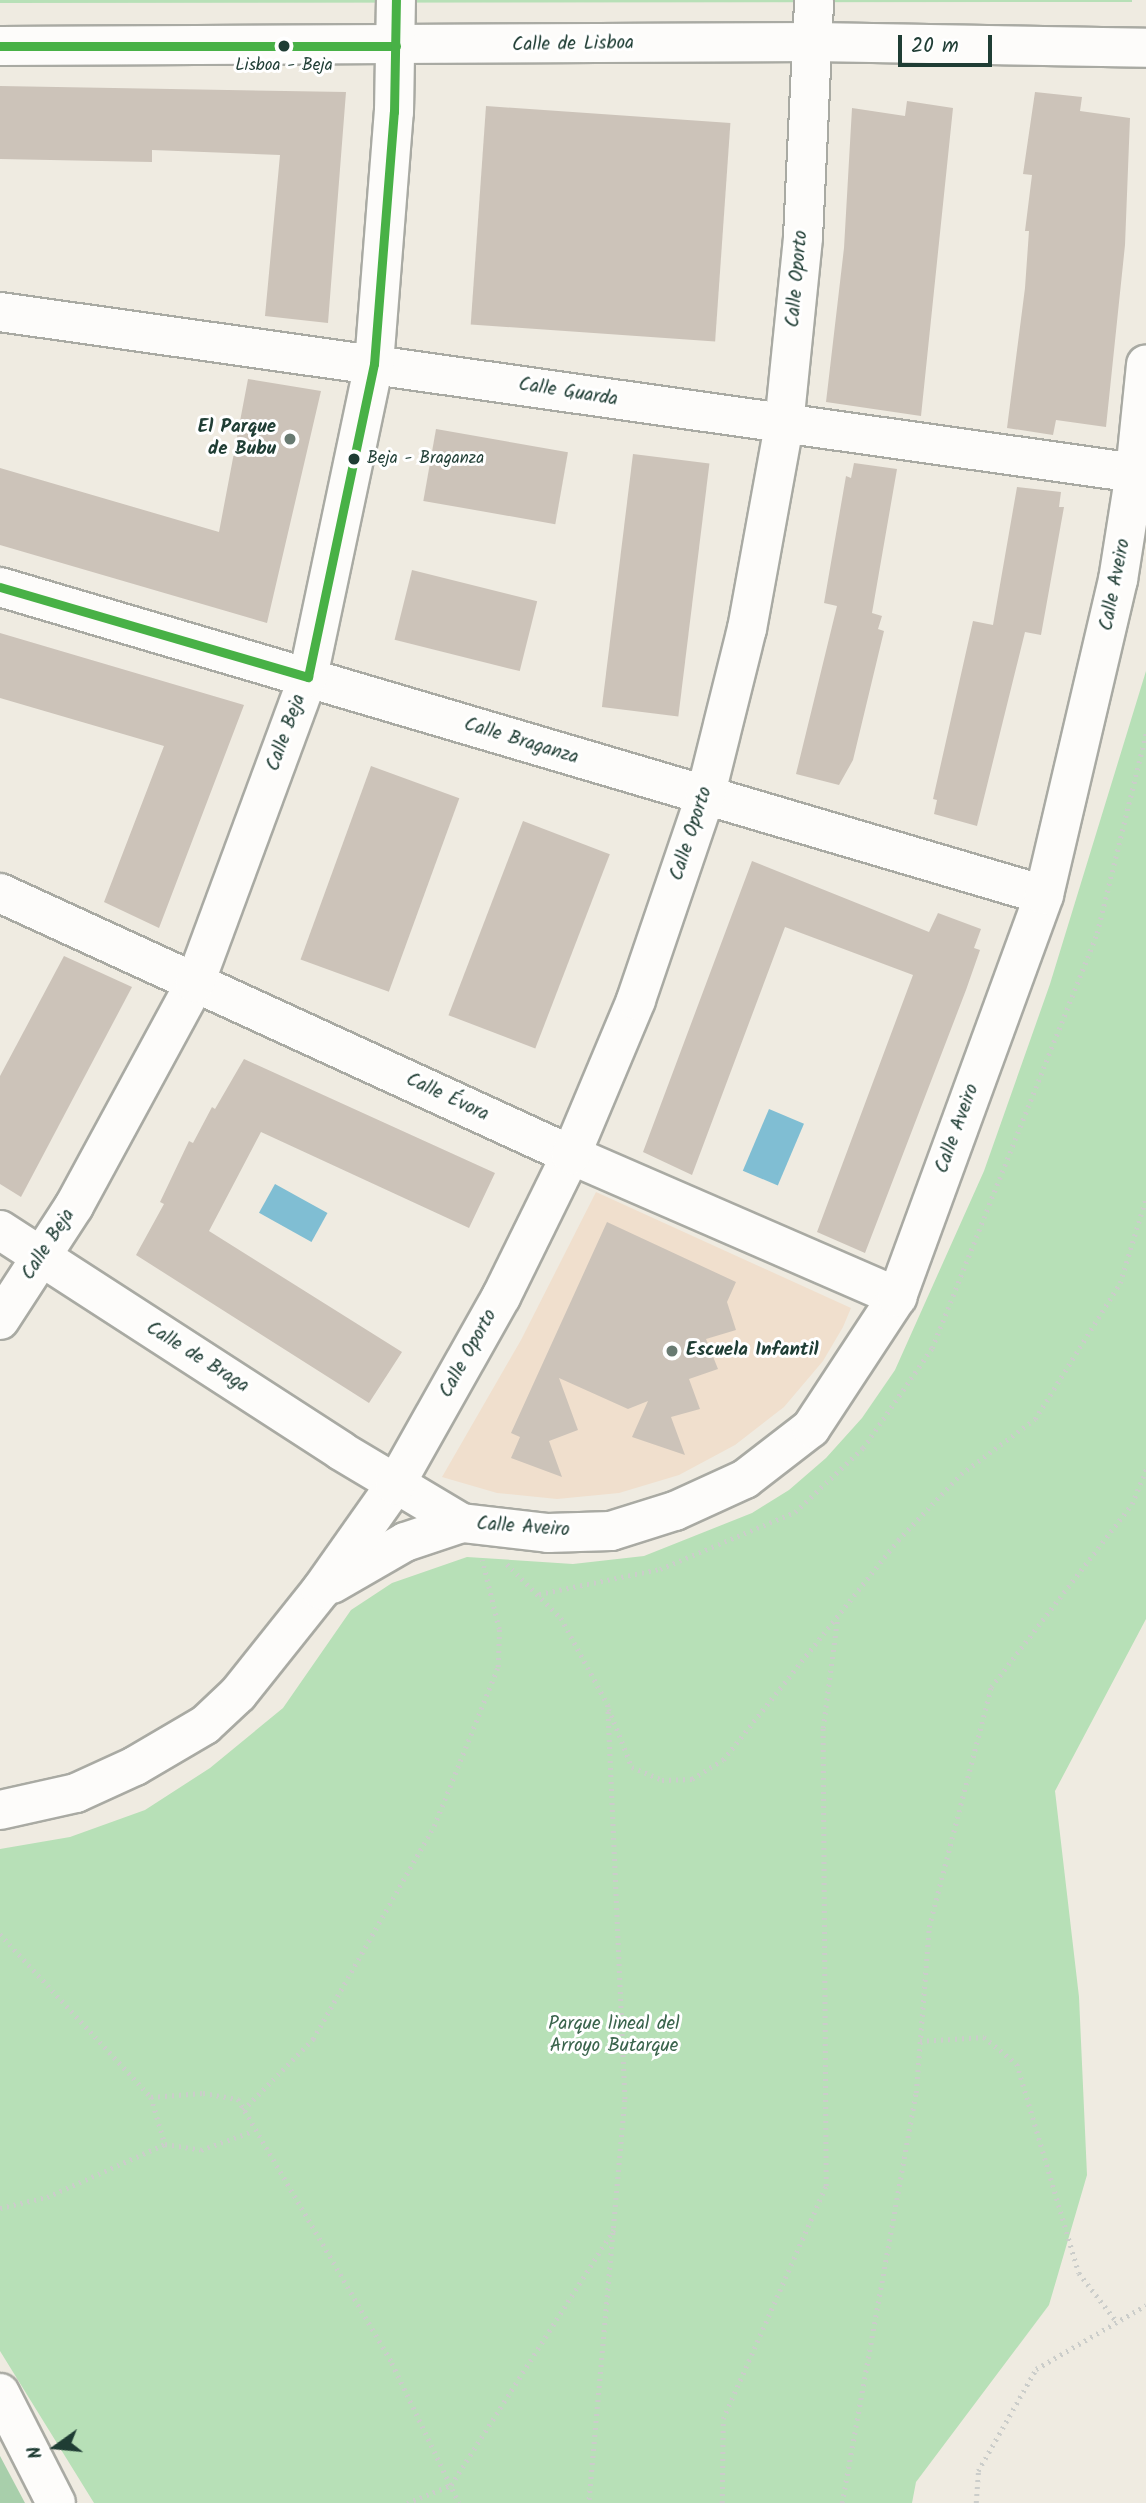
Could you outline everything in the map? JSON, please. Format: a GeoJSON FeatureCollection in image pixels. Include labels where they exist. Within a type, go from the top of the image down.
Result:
{"type":"FeatureCollection","features":[{"type":"Feature","properties":{"kind":"street","name":"Calle Beja"},"geometry":{"type":"LineString","coordinates":[[0,1320],[42,1258],[195,983],[308,677],[374,364],[397,46],[396,0]]}},
{"type":"Feature","properties":{"kind":"street","name":"Calle Oporto"},"geometry":{"type":"LineString","coordinates":[[0,1810],[76,1793],[135,1766],[205,1725],[238,1694],[321,1590],[395,1485],[494,1308],[571,1155],[636,1000],[705,797],[747,629],[784,425],[803,237],[814,0]]}},
{"type":"Feature","properties":{"kind":"street","name":"Calle de Lisboa"},"geometry":{"type":"LineString","coordinates":[[0,46],[814,42],[1146,48]]}},
{"type":"Feature","properties":{"kind":"street","name":"Calle Guarda"},"geometry":{"type":"LineString","coordinates":[[0,312],[1135,473]]}},
{"type":"Feature","properties":{"kind":"street","name":"Calle Aveiro"},"geometry":{"type":"LineString","coordinates":[[395,1485],[462,1523],[548,1533],[611,1531],[675,1511],[745,1479],[811,1428],[897,1297],[1044,894],[1096,685],[1135,473],[1146,365]]}},
{"type":"Feature","properties":{"kind":"street","name":"Calle Braganza"},"geometry":{"type":"LineString","coordinates":[[0,587],[705,797],[1044,894]]}},
{"type":"Feature","properties":{"kind":"street","name":"Calle Évora"},"geometry":{"type":"LineString","coordinates":[[0,893],[571,1155],[897,1297]]}},
{"type":"Feature","properties":{"kind":"street","name":"Calle de Braga"},"geometry":{"type":"LineString","coordinates":[[0,1230],[395,1485]]}},
{"type":"Feature","properties":{"kind":"street","name":"Calle Oporto"},"geometry":{"type":"LineString","coordinates":[[321,1590],[405,1542],[462,1523]]}},
{"type":"Feature","properties":{"kind":"street"},"geometry":{"type":"LineString","coordinates":[[0,2393],[57,2503]]}},
{"type":"Feature","properties":{"kind":"path"},"geometry":{"type":"LineString","coordinates":[[500,1558],[561,1618],[608,1705],[632,1768],[662,1780],[692,1779],[723,1760],[837,1621],[898,1540],[952,1483],[1035,1419],[1120,1283],[1146,1198]]}},
{"type":"Feature","properties":{"kind":"path"},"geometry":{"type":"LineString","coordinates":[[842,2503],[916,2093],[929,1927],[990,1687],[1132,1504],[1146,1469]]}},
{"type":"Feature","properties":{"kind":"path"},"geometry":{"type":"LineString","coordinates":[[243,2110],[313,2039],[434,1826],[498,1667],[499,1629],[480,1553],[462,1523]]}},
{"type":"Feature","properties":{"kind":"path"},"geometry":{"type":"LineString","coordinates":[[722,2503],[723,2419],[826,2186],[823,1728],[837,1621]]}},
{"type":"Feature","properties":{"kind":"path"},"geometry":{"type":"LineString","coordinates":[[589,2503],[625,2100],[608,1705]]}},
{"type":"Feature","properties":{"kind":"path"},"geometry":{"type":"LineString","coordinates":[[0,1934],[150,2097],[165,2144]]}},
{"type":"Feature","properties":{"kind":"path"},"geometry":{"type":"LineString","coordinates":[[920,2041],[984,2037],[1017,2064],[1079,2273],[1117,2322]]}},
{"type":"Feature","properties":{"kind":"path"},"geometry":{"type":"LineString","coordinates":[[150,2097],[203,2093],[238,2099],[253,2132],[393,2363],[459,2503]]}},
{"type":"Feature","properties":{"kind":"path"},"geometry":{"type":"LineString","coordinates":[[0,2208],[47,2197],[165,2144],[201,2150],[253,2132]]}},
{"type":"Feature","properties":{"kind":"path"},"geometry":{"type":"LineString","coordinates":[[407,2503],[451,2485],[614,2228]]}},
{"type":"Feature","properties":{"kind":"path"},"geometry":{"type":"LineString","coordinates":[[976,2503],[978,2471],[1036,2369],[1146,2305]]}},
{"type":"Feature","properties":{"kind":"shaded area","name":"Escuela Infantil"},"geometry":{"type":"Polygon","coordinates":[[[596,1192],[851,1308],[843,1327],[823,1361],[784,1407],[735,1445],[679,1475],[619,1493],[557,1499],[497,1493],[442,1477],[521,1340],[596,1192]]]}},
{"type":"Feature","properties":{"kind":"green space"},"geometry":{"type":"Polygon","coordinates":[[[0,0],[1132,0],[1132,2],[0,3],[0,0]]]}},
{"type":"Feature","properties":{"kind":"green space","name":"Parque lineal del Arroyo Butarque"},"geometry":{"type":"Polygon","coordinates":[[[1146,671],[1146,1619],[1055,1791],[1079,1997],[1087,2175],[1049,2305],[916,2482],[912,2503],[94,2503],[0,2351],[0,1849],[70,1837],[145,1810],[210,1768],[283,1708],[351,1610],[392,1583],[467,1557],[573,1564],[644,1556],[752,1513],[789,1490],[826,1458],[862,1418],[895,1370],[984,1171],[1050,984],[1146,671]]]}},
{"type":"Feature","properties":{"kind":"green space"},"geometry":{"type":"Polygon","coordinates":[[[0,2456],[25,2503],[0,2503],[0,2456]]]}},
{"type":"Feature","properties":{"kind":"water"},"geometry":{"type":"Polygon","coordinates":[[[769,1109],[804,1124],[778,1186],[743,1171],[769,1109]]]}},
{"type":"Feature","properties":{"kind":"water"},"geometry":{"type":"Polygon","coordinates":[[[275,1184],[327,1213],[311,1242],[259,1213],[275,1184]]]}},
{"type":"Feature","properties":{"kind":"building"},"geometry":{"type":"Polygon","coordinates":[[[0,86],[346,92],[328,323],[265,316],[280,155],[152,150],[152,162],[0,159],[0,86]]]}},
{"type":"Feature","properties":{"kind":"building"},"geometry":{"type":"Polygon","coordinates":[[[1035,92],[1082,97],[1080,111],[1130,118],[1125,245],[1106,427],[1056,420],[1053,435],[1007,428],[1025,288],[1029,231],[1025,231],[1032,175],[1023,174],[1035,92]]]}},
{"type":"Feature","properties":{"kind":"building"},"geometry":{"type":"Polygon","coordinates":[[[907,101],[953,108],[921,416],[826,402],[844,248],[852,108],[905,116],[907,101]]]}},
{"type":"Feature","properties":{"kind":"building"},"geometry":{"type":"Polygon","coordinates":[[[486,106],[730,123],[715,342],[471,324],[486,106]]]}},
{"type":"Feature","properties":{"kind":"building"},"geometry":{"type":"Polygon","coordinates":[[[248,379],[321,391],[267,623],[0,545],[0,468],[219,532],[248,379]]]}},
{"type":"Feature","properties":{"kind":"building"},"geometry":{"type":"Polygon","coordinates":[[[436,429],[568,452],[555,524],[423,501],[436,429]]]}},
{"type":"Feature","properties":{"kind":"building"},"geometry":{"type":"Polygon","coordinates":[[[633,454],[709,463],[678,716],[602,707],[633,454]]]}},
{"type":"Feature","properties":{"kind":"building"},"geometry":{"type":"Polygon","coordinates":[[[854,463],[897,469],[872,613],[882,616],[878,629],[884,631],[853,760],[839,785],[796,774],[837,606],[824,603],[846,476],[851,478],[854,463]]]}},
{"type":"Feature","properties":{"kind":"building"},"geometry":{"type":"Polygon","coordinates":[[[1017,487],[1061,492],[1059,507],[1064,507],[1041,635],[1025,632],[977,826],[934,814],[937,800],[933,799],[973,621],[993,625],[1017,487]]]}},
{"type":"Feature","properties":{"kind":"building"},"geometry":{"type":"Polygon","coordinates":[[[412,570],[537,601],[520,671],[395,640],[412,570]]]}},
{"type":"Feature","properties":{"kind":"building"},"geometry":{"type":"Polygon","coordinates":[[[0,633],[244,705],[159,928],[104,902],[164,746],[0,698],[0,633]]]}},
{"type":"Feature","properties":{"kind":"building"},"geometry":{"type":"Polygon","coordinates":[[[371,766],[459,798],[389,992],[301,960],[371,766]]]}},
{"type":"Feature","properties":{"kind":"building"},"geometry":{"type":"Polygon","coordinates":[[[523,821],[610,854],[535,1049],[448,1015],[523,821]]]}},
{"type":"Feature","properties":{"kind":"building"},"geometry":{"type":"Polygon","coordinates":[[[752,861],[929,932],[938,913],[981,929],[974,948],[980,950],[966,990],[865,1253],[817,1232],[913,975],[785,927],[692,1175],[643,1152],[752,861]]]}},
{"type":"Feature","properties":{"kind":"building"},"geometry":{"type":"Polygon","coordinates":[[[64,956],[132,987],[21,1197],[0,1184],[0,1076],[64,956]]]}},
{"type":"Feature","properties":{"kind":"building"},"geometry":{"type":"Polygon","coordinates":[[[244,1059],[495,1173],[469,1228],[261,1132],[209,1231],[402,1352],[369,1403],[136,1255],[164,1204],[160,1202],[189,1141],[193,1143],[212,1107],[215,1109],[244,1059]]]}},
{"type":"Feature","properties":{"kind":"building"},"geometry":{"type":"Polygon","coordinates":[[[607,1222],[736,1282],[727,1302],[736,1330],[706,1339],[718,1369],[689,1379],[700,1409],[671,1417],[685,1455],[632,1437],[648,1401],[628,1409],[559,1378],[578,1430],[549,1441],[562,1477],[511,1458],[520,1437],[511,1433],[607,1222]]]}},
{"type":"Feature","properties":{"kind":"transit line"},"geometry":{"type":"LineString","coordinates":[[0,587],[308,677],[374,364],[394,112],[396,0]]}},
{"type":"Feature","properties":{"kind":"transit line"},"geometry":{"type":"LineString","coordinates":[[0,46],[396,46]]}},
{"type":"Feature","properties":{"kind":"place","name":"Lisboa - Beja"},"geometry":{"type":"Point","coordinates":[284,46]}},
{"type":"Feature","properties":{"kind":"place","name":"El Parque de Bubu"},"geometry":{"type":"Point","coordinates":[290,439]}},
{"type":"Feature","properties":{"kind":"place","name":"Beja - Braganza"},"geometry":{"type":"Point","coordinates":[354,459]}},
{"type":"Feature","properties":{"kind":"place","name":"Escuela Infantil"},"geometry":{"type":"Point","coordinates":[672,1351]}}]}
